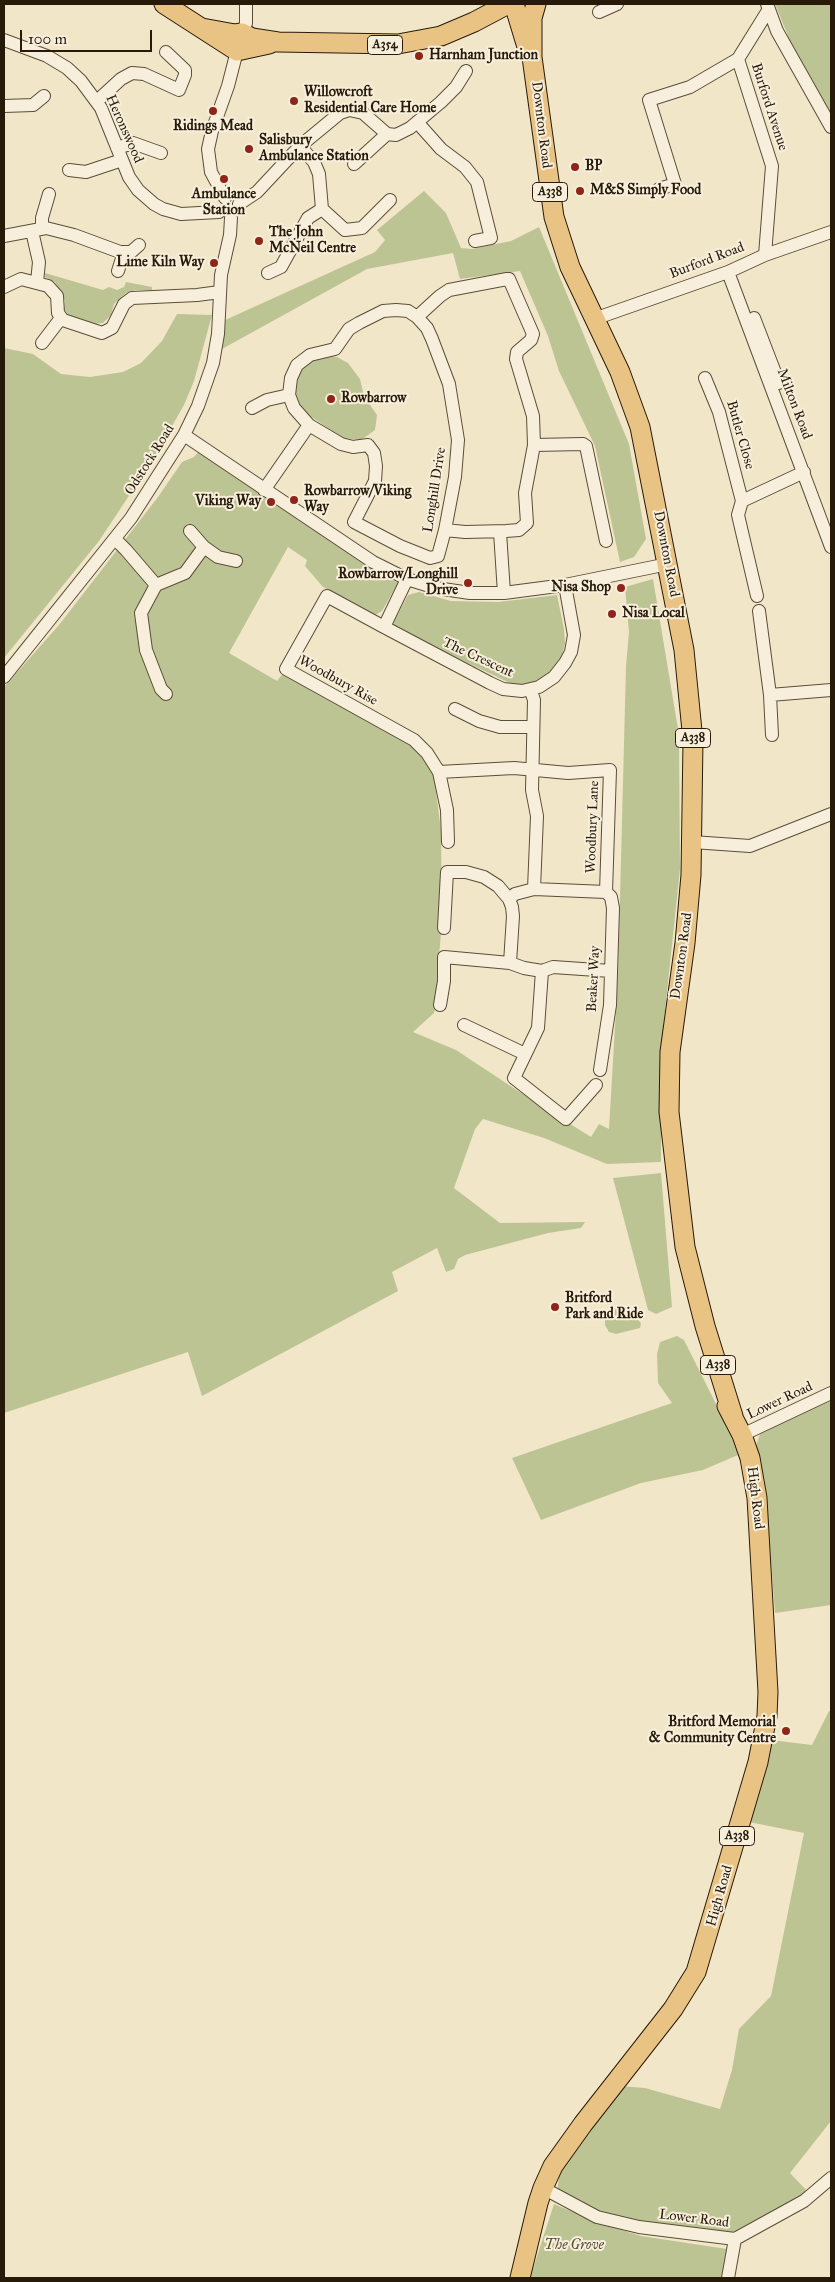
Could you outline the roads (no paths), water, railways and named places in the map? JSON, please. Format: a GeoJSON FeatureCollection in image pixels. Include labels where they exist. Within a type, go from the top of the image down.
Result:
{"type":"FeatureCollection","features":[{"type":"Feature","properties":{"kind":"highway","name":"A354"},"geometry":{"type":"LineString","coordinates":[[164,4],[202,28],[240,42],[371,45],[414,43],[441,36],[487,16],[508,4]]}},
{"type":"Feature","properties":{"kind":"highway","name":"Downton Road"},"geometry":{"type":"LineString","coordinates":[[514,4],[521,32],[532,57]]}},
{"type":"Feature","properties":{"kind":"highway","name":"Downton Road"},"geometry":{"type":"LineString","coordinates":[[536,4],[532,18],[532,57],[554,217],[565,255],[622,378],[640,427],[684,650],[691,705],[693,741],[692,842],[688,915],[668,1072],[672,1149],[685,1247],[733,1416],[742,1435]]}},
{"type":"Feature","properties":{"kind":"highway"},"geometry":{"type":"LineString","coordinates":[[487,16],[508,21],[521,32]]}},
{"type":"Feature","properties":{"kind":"highway","name":"High Road"},"geometry":{"type":"LineString","coordinates":[[520,2278],[543,2188],[569,2143],[673,2009],[696,1972],[758,1762],[767,1716],[766,1638],[757,1498],[750,1458],[742,1435]]}},
{"type":"Feature","properties":{"kind":"street"},"geometry":{"type":"LineString","coordinates":[[225,198],[211,172],[208,149],[246,23],[246,4]]}},
{"type":"Feature","properties":{"kind":"street"},"geometry":{"type":"LineString","coordinates":[[599,12],[617,4]]}},
{"type":"Feature","properties":{"kind":"street"},"geometry":{"type":"LineString","coordinates":[[659,188],[675,184],[649,100],[690,87],[738,59],[768,6]]}},
{"type":"Feature","properties":{"kind":"street"},"geometry":{"type":"LineString","coordinates":[[768,6],[777,31],[831,127]]}},
{"type":"Feature","properties":{"kind":"street","name":"Heronswood"},"geometry":{"type":"LineString","coordinates":[[4,40],[33,49],[59,63],[81,81],[97,101],[134,186],[162,209],[188,215],[220,212]]}},
{"type":"Feature","properties":{"kind":"street"},"geometry":{"type":"LineString","coordinates":[[97,101],[121,78],[132,73],[144,74],[179,90],[185,76],[185,70],[166,52]]}},
{"type":"Feature","properties":{"kind":"street","name":"Burford Avenue"},"geometry":{"type":"LineString","coordinates":[[738,59],[772,166],[765,254]]}},
{"type":"Feature","properties":{"kind":"street"},"geometry":{"type":"LineString","coordinates":[[354,164],[387,134],[396,135],[417,122],[451,92],[466,72]]}},
{"type":"Feature","properties":{"kind":"street"},"geometry":{"type":"LineString","coordinates":[[4,106],[33,105],[44,96]]}},
{"type":"Feature","properties":{"kind":"street","name":"Odstock Road"},"geometry":{"type":"LineString","coordinates":[[4,677],[115,539],[155,482],[184,435],[198,406],[213,364],[218,334],[220,292],[231,218],[238,213],[239,204],[257,192],[300,146],[340,114],[349,110],[363,113],[387,134]]}},
{"type":"Feature","properties":{"kind":"street"},"geometry":{"type":"LineString","coordinates":[[417,122],[446,153],[465,167],[477,182],[496,237],[475,241]]}},
{"type":"Feature","properties":{"kind":"street"},"geometry":{"type":"LineString","coordinates":[[68,170],[86,172],[120,154],[133,144],[161,153]]}},
{"type":"Feature","properties":{"kind":"street"},"geometry":{"type":"LineString","coordinates":[[300,146],[314,162],[319,174],[322,208],[344,230],[362,228],[390,200]]}},
{"type":"Feature","properties":{"kind":"street"},"geometry":{"type":"LineString","coordinates":[[37,282],[40,266],[37,230],[49,194]]}},
{"type":"Feature","properties":{"kind":"street"},"geometry":{"type":"LineString","coordinates":[[225,198],[234,199],[239,204]]}},
{"type":"Feature","properties":{"kind":"street"},"geometry":{"type":"LineString","coordinates":[[225,198],[219,206],[220,212],[223,216],[231,218]]}},
{"type":"Feature","properties":{"kind":"street"},"geometry":{"type":"LineString","coordinates":[[268,273],[281,267],[308,218],[322,208]]}},
{"type":"Feature","properties":{"kind":"street"},"geometry":{"type":"LineString","coordinates":[[4,236],[51,228],[124,252],[134,250],[139,244]]}},
{"type":"Feature","properties":{"kind":"street","name":"Burford Road"},"geometry":{"type":"LineString","coordinates":[[594,319],[732,270],[765,254],[831,232]]}},
{"type":"Feature","properties":{"kind":"street"},"geometry":{"type":"LineString","coordinates":[[118,271],[124,252]]}},
{"type":"Feature","properties":{"kind":"street"},"geometry":{"type":"LineString","coordinates":[[732,270],[779,382]]}},
{"type":"Feature","properties":{"kind":"street","name":"Milton Road"},"geometry":{"type":"LineString","coordinates":[[732,270],[831,547]]}},
{"type":"Feature","properties":{"kind":"street"},"geometry":{"type":"LineString","coordinates":[[4,287],[19,279],[48,286],[56,293],[58,313],[65,322],[105,332],[112,328],[124,304],[132,298],[220,292]]}},
{"type":"Feature","properties":{"kind":"street"},"geometry":{"type":"LineString","coordinates":[[264,490],[309,425],[294,408],[289,395],[291,378],[297,365],[310,355],[336,349],[349,329],[383,311],[408,312],[417,317],[449,290],[509,279],[533,334],[531,340],[517,352],[516,359],[533,416],[534,445],[525,493],[527,523],[519,530],[500,532],[445,530]]}},
{"type":"Feature","properties":{"kind":"street","name":"Longhill Drive"},"geometry":{"type":"LineString","coordinates":[[309,425],[341,444],[353,446],[368,445],[374,453],[376,466],[375,481],[354,522],[400,546],[430,558],[438,556],[455,477],[458,440],[449,384],[427,328],[417,317]]}},
{"type":"Feature","properties":{"kind":"street"},"geometry":{"type":"LineString","coordinates":[[42,343],[61,318]]}},
{"type":"Feature","properties":{"kind":"street","name":"Butler Close"},"geometry":{"type":"LineString","coordinates":[[705,378],[719,412],[742,501],[738,515],[756,596]]}},
{"type":"Feature","properties":{"kind":"street"},"geometry":{"type":"LineString","coordinates":[[252,408],[267,400],[289,395]]}},
{"type":"Feature","properties":{"kind":"street"},"geometry":{"type":"LineString","coordinates":[[184,435],[373,562],[407,579],[453,591],[504,593],[564,585],[668,564]]}},
{"type":"Feature","properties":{"kind":"street"},"geometry":{"type":"LineString","coordinates":[[534,445],[583,444],[586,446],[606,541]]}},
{"type":"Feature","properties":{"kind":"street"},"geometry":{"type":"LineString","coordinates":[[742,501],[804,472]]}},
{"type":"Feature","properties":{"kind":"street"},"geometry":{"type":"LineString","coordinates":[[190,531],[204,547],[218,557],[236,561]]}},
{"type":"Feature","properties":{"kind":"street"},"geometry":{"type":"LineString","coordinates":[[500,532],[504,593]]}},
{"type":"Feature","properties":{"kind":"street"},"geometry":{"type":"LineString","coordinates":[[115,539],[156,585]]}},
{"type":"Feature","properties":{"kind":"street"},"geometry":{"type":"LineString","coordinates":[[164,689],[146,650],[141,613],[156,585],[185,573],[204,547]]}},
{"type":"Feature","properties":{"kind":"street"},"geometry":{"type":"LineString","coordinates":[[384,627],[407,579]]}},
{"type":"Feature","properties":{"kind":"street"},"geometry":{"type":"LineString","coordinates":[[509,899],[515,894],[534,889],[537,816],[532,790],[534,700],[531,691],[554,677],[565,664],[571,652],[574,636],[564,585]]}},
{"type":"Feature","properties":{"kind":"street","name":"The Crescent"},"geometry":{"type":"LineString","coordinates":[[327,596],[497,686],[514,691],[531,691]]}},
{"type":"Feature","properties":{"kind":"street","name":"Woodbury Rise"},"geometry":{"type":"LineString","coordinates":[[327,596],[286,669],[414,740],[427,752],[439,772],[447,810],[448,842]]}},
{"type":"Feature","properties":{"kind":"street"},"geometry":{"type":"LineString","coordinates":[[758,611],[770,695],[772,735]]}},
{"type":"Feature","properties":{"kind":"street"},"geometry":{"type":"LineString","coordinates":[[770,695],[831,690]]}},
{"type":"Feature","properties":{"kind":"street"},"geometry":{"type":"LineString","coordinates":[[455,709],[479,721],[500,727],[532,727]]}},
{"type":"Feature","properties":{"kind":"street"},"geometry":{"type":"LineString","coordinates":[[439,772],[514,768],[532,769]]}},
{"type":"Feature","properties":{"kind":"street","name":"Woodbury Lane"},"geometry":{"type":"LineString","coordinates":[[532,769],[568,773],[610,770],[606,892],[534,889]]}},
{"type":"Feature","properties":{"kind":"street"},"geometry":{"type":"LineString","coordinates":[[692,842],[750,846],[831,814]]}},
{"type":"Feature","properties":{"kind":"street"},"geometry":{"type":"LineString","coordinates":[[444,928],[449,870],[484,877],[498,886],[509,899],[512,907],[510,963]]}},
{"type":"Feature","properties":{"kind":"street","name":"Beaker Way"},"geometry":{"type":"LineString","coordinates":[[600,1070],[610,1005],[613,908],[610,897],[606,892]]}},
{"type":"Feature","properties":{"kind":"street"},"geometry":{"type":"LineString","coordinates":[[440,1005],[444,981],[444,950],[542,971],[553,967],[610,971]]}},
{"type":"Feature","properties":{"kind":"street"},"geometry":{"type":"LineString","coordinates":[[542,971],[538,1028],[514,1078],[566,1119],[596,1085]]}},
{"type":"Feature","properties":{"kind":"street"},"geometry":{"type":"LineString","coordinates":[[464,1025],[525,1054]]}},
{"type":"Feature","properties":{"kind":"street","name":"Lower Road"},"geometry":{"type":"LineString","coordinates":[[742,1435],[831,1394]]}},
{"type":"Feature","properties":{"kind":"street","name":"Lower Road"},"geometry":{"type":"LineString","coordinates":[[543,2188],[597,2216],[639,2227],[735,2239],[804,2201],[831,2178]]}},
{"type":"Feature","properties":{"kind":"street"},"geometry":{"type":"LineString","coordinates":[[728,2278],[735,2239]]}},
{"type":"Feature","properties":{"kind":"place","name":"Harnham Junction"},"geometry":{"type":"Point","coordinates":[419,56]}},
{"type":"Feature","properties":{"kind":"place","name":"Willowcroft Residential Care Home"},"geometry":{"type":"Point","coordinates":[294,101]}},
{"type":"Feature","properties":{"kind":"place","name":"Ridings Mead"},"geometry":{"type":"Point","coordinates":[213,111]}},
{"type":"Feature","properties":{"kind":"place","name":"Salisbury Ambulance Station"},"geometry":{"type":"Point","coordinates":[249,149]}},
{"type":"Feature","properties":{"kind":"place","name":"BP"},"geometry":{"type":"Point","coordinates":[575,167]}},
{"type":"Feature","properties":{"kind":"place","name":"Ambulance Station"},"geometry":{"type":"Point","coordinates":[224,179]}},
{"type":"Feature","properties":{"kind":"place","name":"M&S Simply Food"},"geometry":{"type":"Point","coordinates":[580,191]}},
{"type":"Feature","properties":{"kind":"place","name":"The John McNeil Centre"},"geometry":{"type":"Point","coordinates":[259,241]}},
{"type":"Feature","properties":{"kind":"place","name":"Lime Kiln Way"},"geometry":{"type":"Point","coordinates":[214,263]}},
{"type":"Feature","properties":{"kind":"place","name":"Rowbarrow"},"geometry":{"type":"Point","coordinates":[331,399]}},
{"type":"Feature","properties":{"kind":"place","name":"Rowbarrow/Viking Way"},"geometry":{"type":"Point","coordinates":[294,500]}},
{"type":"Feature","properties":{"kind":"place","name":"Viking Way"},"geometry":{"type":"Point","coordinates":[271,502]}},
{"type":"Feature","properties":{"kind":"place","name":"Rowbarrow/Longhill Drive"},"geometry":{"type":"Point","coordinates":[468,583]}},
{"type":"Feature","properties":{"kind":"place","name":"Nisa Shop"},"geometry":{"type":"Point","coordinates":[621,588]}},
{"type":"Feature","properties":{"kind":"place","name":"Nisa Local"},"geometry":{"type":"Point","coordinates":[612,614]}},
{"type":"Feature","properties":{"kind":"place","name":"Britford Park and Ride"},"geometry":{"type":"Point","coordinates":[555,1307]}},
{"type":"Feature","properties":{"kind":"place","name":"Britford Memorial & Community Centre"},"geometry":{"type":"Point","coordinates":[786,1731]}},
{"type":"Feature","properties":{"kind":"park label","name":"The Grove"},"geometry":{"type":"Point","coordinates":[574,2246]}}]}
